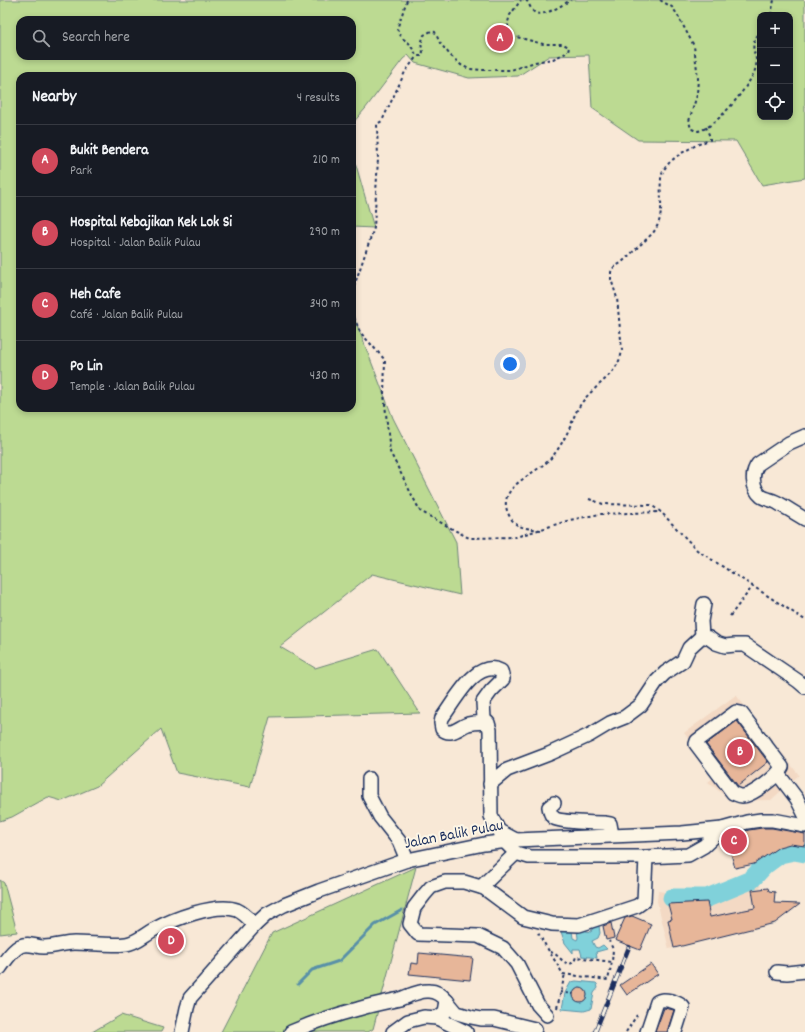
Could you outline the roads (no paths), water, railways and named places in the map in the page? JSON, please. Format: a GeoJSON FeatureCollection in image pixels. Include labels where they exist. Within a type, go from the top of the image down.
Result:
{"type":"FeatureCollection","features":[{"type":"Feature","properties":{"kind":"street"},"geometry":{"type":"LineString","coordinates":[[805,436],[788,443],[758,464],[755,468],[754,487],[761,496],[777,502],[805,519]]}},
{"type":"Feature","properties":{"kind":"street"},"geometry":{"type":"LineString","coordinates":[[702,636],[701,621],[704,604]]}},
{"type":"Feature","properties":{"kind":"street"},"geometry":{"type":"LineString","coordinates":[[702,636],[725,646],[745,645],[805,687]]}},
{"type":"Feature","properties":{"kind":"street"},"geometry":{"type":"LineString","coordinates":[[490,784],[507,770],[549,754],[625,717],[641,705],[657,681],[665,673],[683,661],[689,648],[702,636]]}},
{"type":"Feature","properties":{"kind":"street"},"geometry":{"type":"LineString","coordinates":[[488,723],[478,722],[467,724],[448,732],[442,729],[441,723],[442,718],[472,677],[487,669],[495,668],[502,671],[503,679],[483,702],[484,719],[488,723],[490,730],[491,816],[499,831],[510,840],[516,853],[529,857],[646,857],[688,855],[704,846],[722,829]]}},
{"type":"Feature","properties":{"kind":"street"},"geometry":{"type":"LineString","coordinates":[[736,712],[741,713],[781,764],[782,767],[778,774],[750,794],[738,796],[733,793],[696,744],[697,741],[736,712]]}},
{"type":"Feature","properties":{"kind":"street"},"geometry":{"type":"LineString","coordinates":[[778,774],[797,799],[805,815]]}},
{"type":"Feature","properties":{"kind":"street"},"geometry":{"type":"LineString","coordinates":[[369,779],[369,796],[380,818],[399,841],[407,860]]}},
{"type":"Feature","properties":{"kind":"street"},"geometry":{"type":"LineString","coordinates":[[554,803],[549,807],[550,813],[554,818],[562,821],[604,822],[610,824],[612,835]]}},
{"type":"Feature","properties":{"kind":"street","name":"Jalan Balik Pulau"},"geometry":{"type":"LineString","coordinates":[[182,1032],[186,1008],[190,998],[267,914],[284,905],[319,891],[407,860],[450,850],[510,840],[722,829],[761,820],[773,820],[805,826]]}},
{"type":"Feature","properties":{"kind":"street"},"geometry":{"type":"LineString","coordinates":[[481,887],[516,853]]}},
{"type":"Feature","properties":{"kind":"street"},"geometry":{"type":"LineString","coordinates":[[552,1011],[538,1005],[517,964],[503,948],[478,936],[418,934],[410,924],[414,908],[432,887],[445,882],[464,882],[484,888],[523,917],[552,924],[579,925],[637,906],[644,901],[646,857]]}},
{"type":"Feature","properties":{"kind":"street"},"geometry":{"type":"LineString","coordinates":[[0,968],[14,950],[27,944],[42,947],[57,947],[71,943],[127,944],[186,915],[218,909],[228,908],[236,910],[256,925]]}},
{"type":"Feature","properties":{"kind":"street"},"geometry":{"type":"LineString","coordinates":[[777,972],[788,973],[805,971]]}},
{"type":"Feature","properties":{"kind":"street"},"geometry":{"type":"LineString","coordinates":[[291,1032],[314,1022],[358,1008],[401,998],[420,991],[429,990],[443,996],[458,1013],[476,1018],[494,1019],[535,1029]]}},
{"type":"Feature","properties":{"kind":"street"},"geometry":{"type":"LineString","coordinates":[[647,1032],[657,1002],[660,999],[681,1004],[683,1007],[675,1032]]}},
{"type":"Feature","properties":{"kind":"street"},"geometry":{"type":"LineString","coordinates":[[437,1018],[445,1012],[447,1001]]}},
{"type":"Feature","properties":{"kind":"street"},"geometry":{"type":"LineString","coordinates":[[393,1032],[408,1021],[424,1018],[437,1018],[466,1032]]}},
{"type":"Feature","properties":{"kind":"water"},"geometry":{"type":"Polygon","coordinates":[[[595,925],[599,926],[600,933],[598,938],[592,941],[595,947],[598,948],[603,945],[607,949],[596,952],[597,958],[582,956],[580,949],[573,949],[573,953],[565,943],[560,929],[572,931],[573,938],[577,940],[577,930],[585,929],[586,931],[591,932],[595,925]]]}},
{"type":"Feature","properties":{"kind":"water"},"geometry":{"type":"Polygon","coordinates":[[[576,981],[597,984],[598,988],[594,993],[591,1009],[584,1011],[562,1009],[565,993],[571,982],[576,981]]]}},
{"type":"Feature","properties":{"kind":"waterway"},"geometry":{"type":"LineString","coordinates":[[672,898],[707,898],[751,880],[765,865],[780,854],[794,851],[805,853]]}},
{"type":"Feature","properties":{"kind":"waterway"},"geometry":{"type":"LineString","coordinates":[[298,984],[312,970],[339,961],[375,925],[402,910]]}},
{"type":"Feature","properties":{"kind":"railway"},"geometry":{"type":"LineString","coordinates":[[595,1032],[629,947]]}},
{"type":"Feature","properties":{"kind":"place","name":"Bukit Bendera"},"geometry":{"type":"Point","coordinates":[500,38]}},
{"type":"Feature","properties":{"kind":"place","name":"Hospital Kebajikan Kek Lok Si"},"geometry":{"type":"Point","coordinates":[740,752]}},
{"type":"Feature","properties":{"kind":"place","name":"Heh Cafe"},"geometry":{"type":"Point","coordinates":[734,841]}},
{"type":"Feature","properties":{"kind":"place","name":"Po Lin"},"geometry":{"type":"Point","coordinates":[171,941]}}]}
